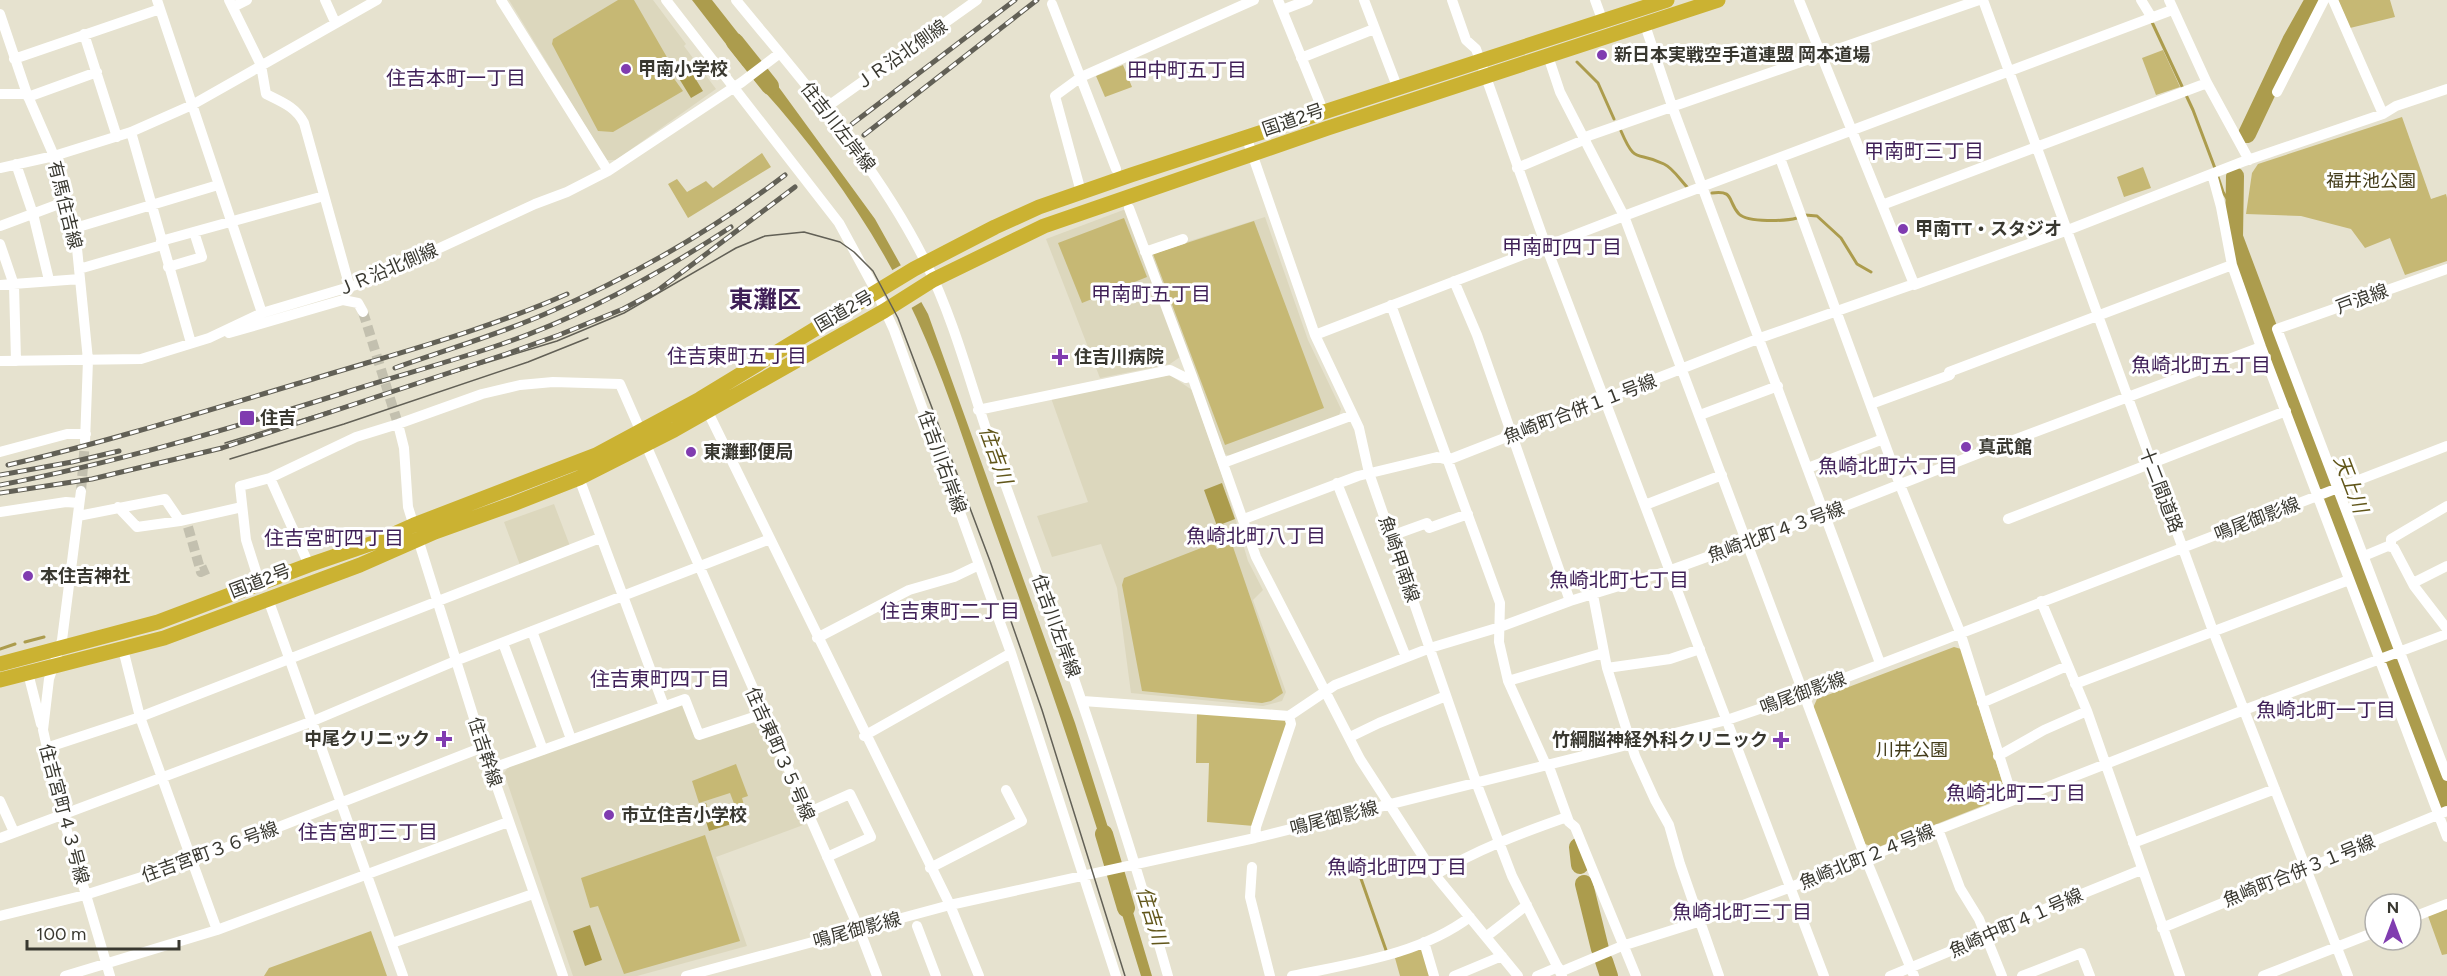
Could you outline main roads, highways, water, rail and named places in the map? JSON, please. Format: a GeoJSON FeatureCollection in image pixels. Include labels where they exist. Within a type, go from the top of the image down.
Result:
{"type":"FeatureCollection","features":[{"type":"Feature","properties":{"kind":"highway","name":"国道2号"},"geometry":{"type":"LineString","coordinates":[[0,664],[158,622],[376,542],[417,532],[579,478],[704,405],[890,307],[928,283],[1044,226],[1253,154],[1482,69],[1637,5],[1667,0]]}},
{"type":"Feature","properties":{"kind":"highway","name":"国道2号"},"geometry":{"type":"LineString","coordinates":[[704,405],[881,288],[995,227],[1081,192],[1398,89],[1548,56],[1718,0]]}},
{"type":"Feature","properties":{"kind":"highway","name":"国道2号"},"geometry":{"type":"LineString","coordinates":[[0,680],[164,638],[268,599],[568,467],[644,439]]}},
{"type":"Feature","properties":{"kind":"waterway","name":"天上川"},"geometry":{"type":"LineString","coordinates":[[2247,134],[2291,41],[2314,0]]}},
{"type":"Feature","properties":{"kind":"waterway"},"geometry":{"type":"LineString","coordinates":[[2151,20],[2193,110],[2216,171]]}},
{"type":"Feature","properties":{"kind":"waterway","name":"住吉川"},"geometry":{"type":"LineString","coordinates":[[735,42],[770,86]]}},
{"type":"Feature","properties":{"kind":"waterway"},"geometry":{"type":"LineString","coordinates":[[1577,62],[1598,83],[1614,119]]}},
{"type":"Feature","properties":{"kind":"waterway"},"geometry":{"type":"LineString","coordinates":[[1621,131],[1634,153],[1667,166],[1688,188]]}},
{"type":"Feature","properties":{"kind":"waterway","name":"天上川"},"geometry":{"type":"LineString","coordinates":[[2235,176],[2234,237],[2447,804]]}},
{"type":"Feature","properties":{"kind":"waterway"},"geometry":{"type":"LineString","coordinates":[[2218,177],[2223,192],[2234,210]]}},
{"type":"Feature","properties":{"kind":"waterway"},"geometry":{"type":"LineString","coordinates":[[1712,193],[1727,195],[1739,214],[1750,219],[1797,218]]}},
{"type":"Feature","properties":{"kind":"waterway"},"geometry":{"type":"LineString","coordinates":[[1805,215],[1817,216],[1841,238],[1857,264],[1871,272]]}},
{"type":"Feature","properties":{"kind":"waterway"},"geometry":{"type":"LineString","coordinates":[[25,642],[44,637]]}},
{"type":"Feature","properties":{"kind":"waterway"},"geometry":{"type":"LineString","coordinates":[[0,649],[15,644]]}},
{"type":"Feature","properties":{"kind":"waterway","name":"住吉川"},"geometry":{"type":"LineString","coordinates":[[1104,834],[1126,908]]}},
{"type":"Feature","properties":{"kind":"waterway"},"geometry":{"type":"LineString","coordinates":[[1578,847],[1580,865]]}},
{"type":"Feature","properties":{"kind":"waterway"},"geometry":{"type":"LineString","coordinates":[[1359,873],[1387,953]]}},
{"type":"Feature","properties":{"kind":"waterway"},"geometry":{"type":"LineString","coordinates":[[1584,884],[1600,949]]}},
{"type":"Feature","properties":{"kind":"waterway"},"geometry":{"type":"LineString","coordinates":[[1604,961],[1609,976]]}},
{"type":"Feature","properties":{"kind":"tunnel"},"geometry":{"type":"LineString","coordinates":[[363,312],[398,424]]}},
{"type":"Feature","properties":{"kind":"tunnel"},"geometry":{"type":"LineString","coordinates":[[81,491],[85,442]]}},
{"type":"Feature","properties":{"kind":"tunnel"},"geometry":{"type":"LineString","coordinates":[[188,527],[201,572],[208,569]]}},
{"type":"Feature","properties":{"kind":"tram line"},"geometry":{"type":"LineString","coordinates":[[225,443],[557,341],[624,313],[736,248],[765,236],[804,232],[840,242],[873,271],[898,318],[990,561],[1042,710],[1125,976]]}},
{"type":"Feature","properties":{"kind":"tram line"},"geometry":{"type":"LineString","coordinates":[[230,459],[344,424],[528,362],[588,338]]}},
{"type":"Feature","properties":{"kind":"railway"},"geometry":{"type":"LineString","coordinates":[[852,124],[1015,0]]}},
{"type":"Feature","properties":{"kind":"railway"},"geometry":{"type":"LineString","coordinates":[[864,135],[1037,0]]}},
{"type":"Feature","properties":{"kind":"railway"},"geometry":{"type":"LineString","coordinates":[[395,368],[527,322],[609,285],[700,234],[785,175]]}},
{"type":"Feature","properties":{"kind":"railway"},"geometry":{"type":"LineString","coordinates":[[0,493],[92,479],[222,448],[559,335],[623,309],[657,291],[795,187]]}},
{"type":"Feature","properties":{"kind":"railway"},"geometry":{"type":"LineString","coordinates":[[0,485],[85,467],[170,445],[502,344],[562,321],[620,293],[731,227]]}},
{"type":"Feature","properties":{"kind":"railway"},"geometry":{"type":"LineString","coordinates":[[8,465],[85,446],[409,350],[505,319],[567,294]]}},
{"type":"Feature","properties":{"kind":"railway"},"geometry":{"type":"LineString","coordinates":[[0,475],[119,451]]}},
{"type":"Feature","properties":{"kind":"place","name":"新日本実戦空手道連盟 岡本道場"},"geometry":{"type":"Point","coordinates":[1602,55]}},
{"type":"Feature","properties":{"kind":"place","name":"甲南小学校"},"geometry":{"type":"Point","coordinates":[626,69]}},
{"type":"Feature","properties":{"kind":"place","name":"甲南TT・スタジオ"},"geometry":{"type":"Point","coordinates":[1903,229]}},
{"type":"Feature","properties":{"kind":"place","name":"住吉川病院"},"geometry":{"type":"Point","coordinates":[1060,357]}},
{"type":"Feature","properties":{"kind":"place","name":"住吉"},"geometry":{"type":"Point","coordinates":[247,418]}},
{"type":"Feature","properties":{"kind":"place","name":"真武館"},"geometry":{"type":"Point","coordinates":[1966,447]}},
{"type":"Feature","properties":{"kind":"place","name":"東灘郵便局"},"geometry":{"type":"Point","coordinates":[691,452]}},
{"type":"Feature","properties":{"kind":"place","name":"本住吉神社"},"geometry":{"type":"Point","coordinates":[28,576]}},
{"type":"Feature","properties":{"kind":"place","name":"中尾クリニック"},"geometry":{"type":"Point","coordinates":[444,739]}},
{"type":"Feature","properties":{"kind":"place","name":"竹綱脳神経外科クリニック"},"geometry":{"type":"Point","coordinates":[1781,740]}},
{"type":"Feature","properties":{"kind":"place","name":"市立住吉小学校"},"geometry":{"type":"Point","coordinates":[609,815]}},
{"type":"Feature","properties":{"kind":"district","name":"田中町五丁目"},"geometry":{"type":"Point","coordinates":[1187,70]}},
{"type":"Feature","properties":{"kind":"district","name":"住吉本町一丁目"},"geometry":{"type":"Point","coordinates":[456,78]}},
{"type":"Feature","properties":{"kind":"district","name":"甲南町三丁目"},"geometry":{"type":"Point","coordinates":[1924,151]}},
{"type":"Feature","properties":{"kind":"district","name":"甲南町四丁目"},"geometry":{"type":"Point","coordinates":[1562,247]}},
{"type":"Feature","properties":{"kind":"district","name":"甲南町五丁目"},"geometry":{"type":"Point","coordinates":[1151,294]}},
{"type":"Feature","properties":{"kind":"district","name":"東灘区"},"geometry":{"type":"Point","coordinates":[765,299]}},
{"type":"Feature","properties":{"kind":"district","name":"住吉東町五丁目"},"geometry":{"type":"Point","coordinates":[737,356]}},
{"type":"Feature","properties":{"kind":"district","name":"魚崎北町五丁目"},"geometry":{"type":"Point","coordinates":[2201,365]}},
{"type":"Feature","properties":{"kind":"district","name":"魚崎北町六丁目"},"geometry":{"type":"Point","coordinates":[1888,466]}},
{"type":"Feature","properties":{"kind":"district","name":"魚崎北町八丁目"},"geometry":{"type":"Point","coordinates":[1256,536]}},
{"type":"Feature","properties":{"kind":"district","name":"住吉宮町四丁目"},"geometry":{"type":"Point","coordinates":[334,538]}},
{"type":"Feature","properties":{"kind":"district","name":"魚崎北町七丁目"},"geometry":{"type":"Point","coordinates":[1619,580]}},
{"type":"Feature","properties":{"kind":"district","name":"住吉東町二丁目"},"geometry":{"type":"Point","coordinates":[950,611]}},
{"type":"Feature","properties":{"kind":"district","name":"住吉東町四丁目"},"geometry":{"type":"Point","coordinates":[660,679]}},
{"type":"Feature","properties":{"kind":"district","name":"魚崎北町一丁目"},"geometry":{"type":"Point","coordinates":[2326,710]}},
{"type":"Feature","properties":{"kind":"district","name":"魚崎北町二丁目"},"geometry":{"type":"Point","coordinates":[2016,793]}},
{"type":"Feature","properties":{"kind":"district","name":"住吉宮町三丁目"},"geometry":{"type":"Point","coordinates":[368,832]}},
{"type":"Feature","properties":{"kind":"district","name":"魚崎北町四丁目"},"geometry":{"type":"Point","coordinates":[1397,867]}},
{"type":"Feature","properties":{"kind":"district","name":"魚崎北町三丁目"},"geometry":{"type":"Point","coordinates":[1742,912]}},
{"type":"Feature","properties":{"kind":"park label","name":"福井池公園"},"geometry":{"type":"Point","coordinates":[2371,181]}},
{"type":"Feature","properties":{"kind":"park label","name":"川井公園"},"geometry":{"type":"Point","coordinates":[1912,750]}}]}
